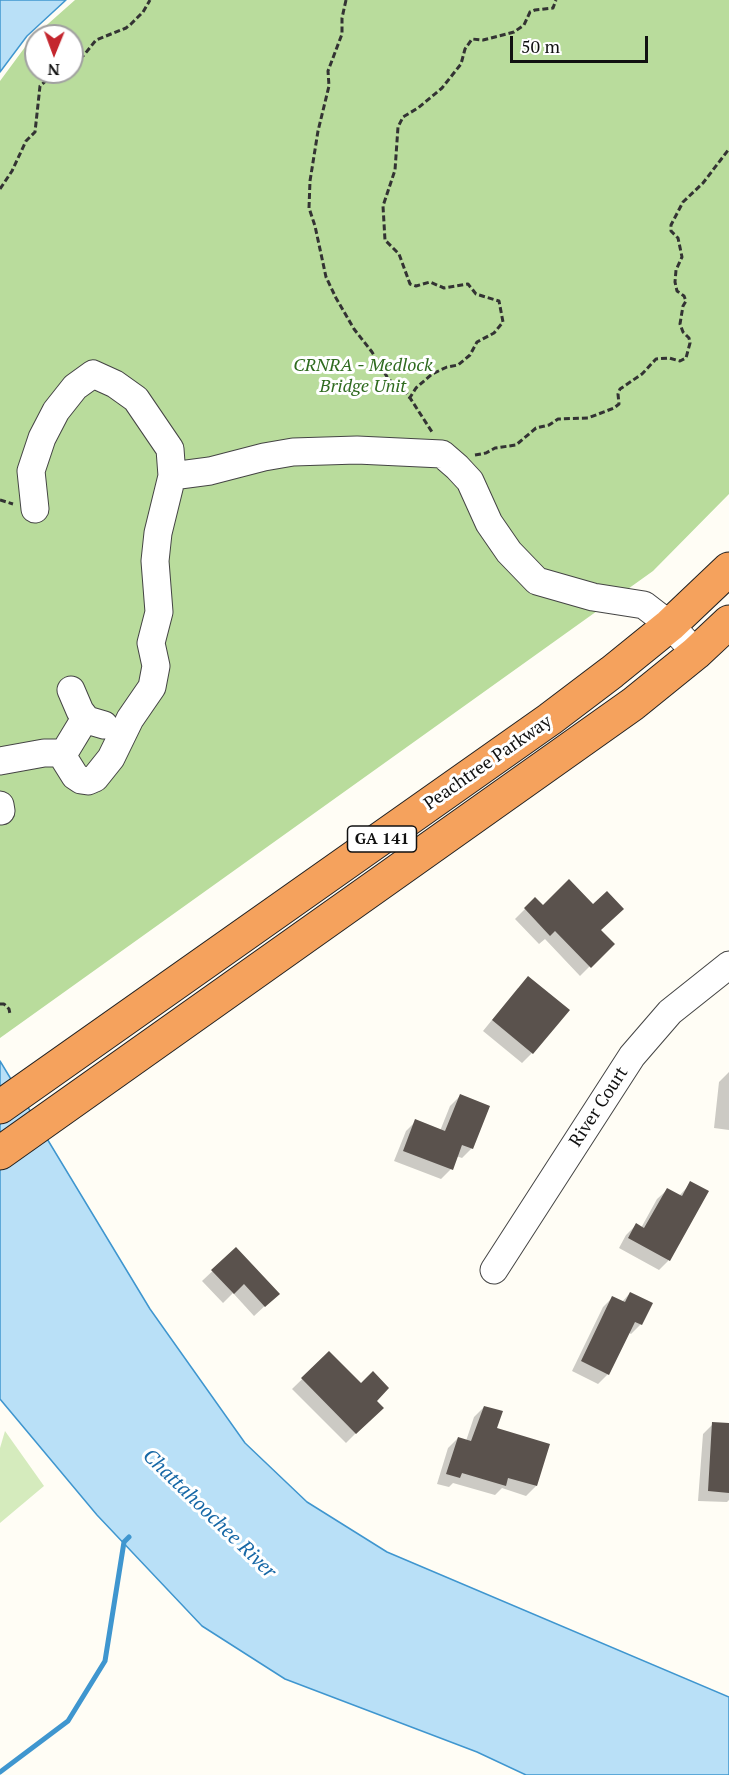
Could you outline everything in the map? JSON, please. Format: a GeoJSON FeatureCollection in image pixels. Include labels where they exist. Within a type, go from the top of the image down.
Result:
{"type":"FeatureCollection","features":[{"type":"Feature","properties":{"kind":"highway","name":"Peachtree Parkway"},"geometry":{"type":"LineString","coordinates":[[0,1107],[550,719],[670,625],[729,569]]}},
{"type":"Feature","properties":{"kind":"highway","name":"Peachtree Parkway"},"geometry":{"type":"LineString","coordinates":[[0,1153],[633,704],[696,653],[729,622]]}},
{"type":"Feature","properties":{"kind":"street"},"geometry":{"type":"LineString","coordinates":[[35,509],[31,471],[42,438],[56,411],[75,387],[93,374],[115,384],[136,399],[170,448],[172,476],[158,533],[155,561],[159,612],[152,643],[156,666],[153,687],[130,719],[111,758],[95,778],[88,781],[75,776],[65,760],[64,753],[81,725],[87,720]]}},
{"type":"Feature","properties":{"kind":"street"},"geometry":{"type":"LineString","coordinates":[[172,476],[210,471],[293,452],[367,450],[442,454],[470,482],[489,523],[509,552],[537,581],[593,597],[644,605],[670,625],[696,653]]}},
{"type":"Feature","properties":{"kind":"street"},"geometry":{"type":"LineString","coordinates":[[71,690],[87,720],[97,724],[115,726],[130,719]]}},
{"type":"Feature","properties":{"kind":"street"},"geometry":{"type":"LineString","coordinates":[[0,761],[44,753],[64,753]]}},
{"type":"Feature","properties":{"kind":"street","name":"River Court"},"geometry":{"type":"LineString","coordinates":[[494,1270],[632,1056],[670,1012],[729,965]]}},
{"type":"Feature","properties":{"kind":"path"},"geometry":{"type":"LineString","coordinates":[[84,55],[96,40],[131,24],[143,12],[150,0]]}},
{"type":"Feature","properties":{"kind":"path"},"geometry":{"type":"LineString","coordinates":[[346,0],[342,18],[342,34],[328,71],[329,86],[318,131],[310,181],[309,208],[326,277],[336,298],[389,380],[403,387],[439,442],[442,454],[480,455],[495,448],[516,445],[536,428],[549,425],[558,419],[588,418],[614,408],[619,404],[620,389],[642,375],[656,359],[669,358],[680,361],[686,358],[690,343],[689,338],[682,332],[680,324],[686,301],[684,296],[677,291],[675,282],[676,270],[682,257],[678,238],[671,231],[671,225],[683,202],[704,183],[729,149]]}},
{"type":"Feature","properties":{"kind":"path"},"geometry":{"type":"LineString","coordinates":[[409,399],[416,388],[432,374],[458,365],[470,355],[477,342],[494,333],[502,322],[499,301],[476,294],[468,284],[444,288],[429,282],[416,286],[410,284],[399,254],[385,240],[383,206],[394,170],[398,127],[403,117],[442,88],[459,67],[465,49],[472,39],[483,40],[514,32],[524,25],[530,12],[553,8],[556,0]]}},
{"type":"Feature","properties":{"kind":"path"},"geometry":{"type":"LineString","coordinates":[[0,189],[12,171],[26,141],[35,132],[40,86],[42,84]]}},
{"type":"Feature","properties":{"kind":"path"},"geometry":{"type":"LineString","coordinates":[[0,1004],[4,1004],[9,1009],[10,1014]]}},
{"type":"Feature","properties":{"kind":"green space","name":"CRNRA - Medlock Bridge Unit"},"geometry":{"type":"Polygon","coordinates":[[[75,0],[729,0],[729,494],[653,571],[0,1038],[0,81],[24,48],[24,84],[84,84],[84,24],[48,24],[75,0]]]}},
{"type":"Feature","properties":{"kind":"green space"},"geometry":{"type":"Polygon","coordinates":[[[5,1431],[44,1486],[0,1523],[0,1448],[5,1431]]]}},
{"type":"Feature","properties":{"kind":"water"},"geometry":{"type":"Polygon","coordinates":[[[0,0],[66,0],[40,24],[24,24],[24,40],[0,72],[0,0]]]}},
{"type":"Feature","properties":{"kind":"water","name":"Chattahoochee River"},"geometry":{"type":"Polygon","coordinates":[[[0,1061],[150,1309],[245,1443],[307,1502],[387,1552],[729,1697],[729,1775],[526,1775],[477,1752],[285,1679],[202,1626],[97,1515],[0,1399],[0,1061]]]}},
{"type":"Feature","properties":{"kind":"building"},"geometry":{"type":"Polygon","coordinates":[[[569,879],[593,904],[607,891],[624,909],[601,930],[615,944],[591,968],[555,931],[550,936],[524,908],[535,897],[543,905],[569,879]]]}},
{"type":"Feature","properties":{"kind":"building"},"geometry":{"type":"Polygon","coordinates":[[[528,976],[570,1010],[533,1054],[492,1020],[528,976]]]}},
{"type":"Feature","properties":{"kind":"building"},"geometry":{"type":"Polygon","coordinates":[[[460,1094],[490,1106],[473,1149],[462,1145],[453,1170],[403,1151],[415,1119],[445,1131],[460,1094]]]}},
{"type":"Feature","properties":{"kind":"building"},"geometry":{"type":"Polygon","coordinates":[[[690,1181],[709,1191],[670,1261],[628,1238],[636,1223],[644,1228],[667,1188],[682,1196],[690,1181]]]}},
{"type":"Feature","properties":{"kind":"building"},"geometry":{"type":"Polygon","coordinates":[[[236,1247],[280,1294],[265,1307],[244,1284],[234,1294],[211,1270],[236,1247]]]}},
{"type":"Feature","properties":{"kind":"building"},"geometry":{"type":"Polygon","coordinates":[[[630,1292],[653,1303],[642,1325],[635,1322],[609,1375],[581,1361],[612,1296],[625,1302],[630,1292]]]}},
{"type":"Feature","properties":{"kind":"building"},"geometry":{"type":"Polygon","coordinates":[[[329,1351],[361,1383],[373,1371],[389,1388],[377,1401],[384,1408],[356,1434],[301,1378],[329,1351]]]}},
{"type":"Feature","properties":{"kind":"building"},"geometry":{"type":"Polygon","coordinates":[[[484,1406],[503,1411],[497,1428],[550,1444],[537,1486],[508,1478],[506,1486],[462,1473],[460,1478],[446,1474],[458,1437],[471,1441],[484,1406]]]}},
{"type":"Feature","properties":{"kind":"building"},"geometry":{"type":"Polygon","coordinates":[[[712,1422],[729,1423],[729,1493],[708,1491],[712,1422]]]}},
{"type":"Feature","properties":{"kind":"waterway"},"geometry":{"type":"LineString","coordinates":[[0,1772],[68,1721],[105,1661],[124,1542],[129,1537]]}}]}
